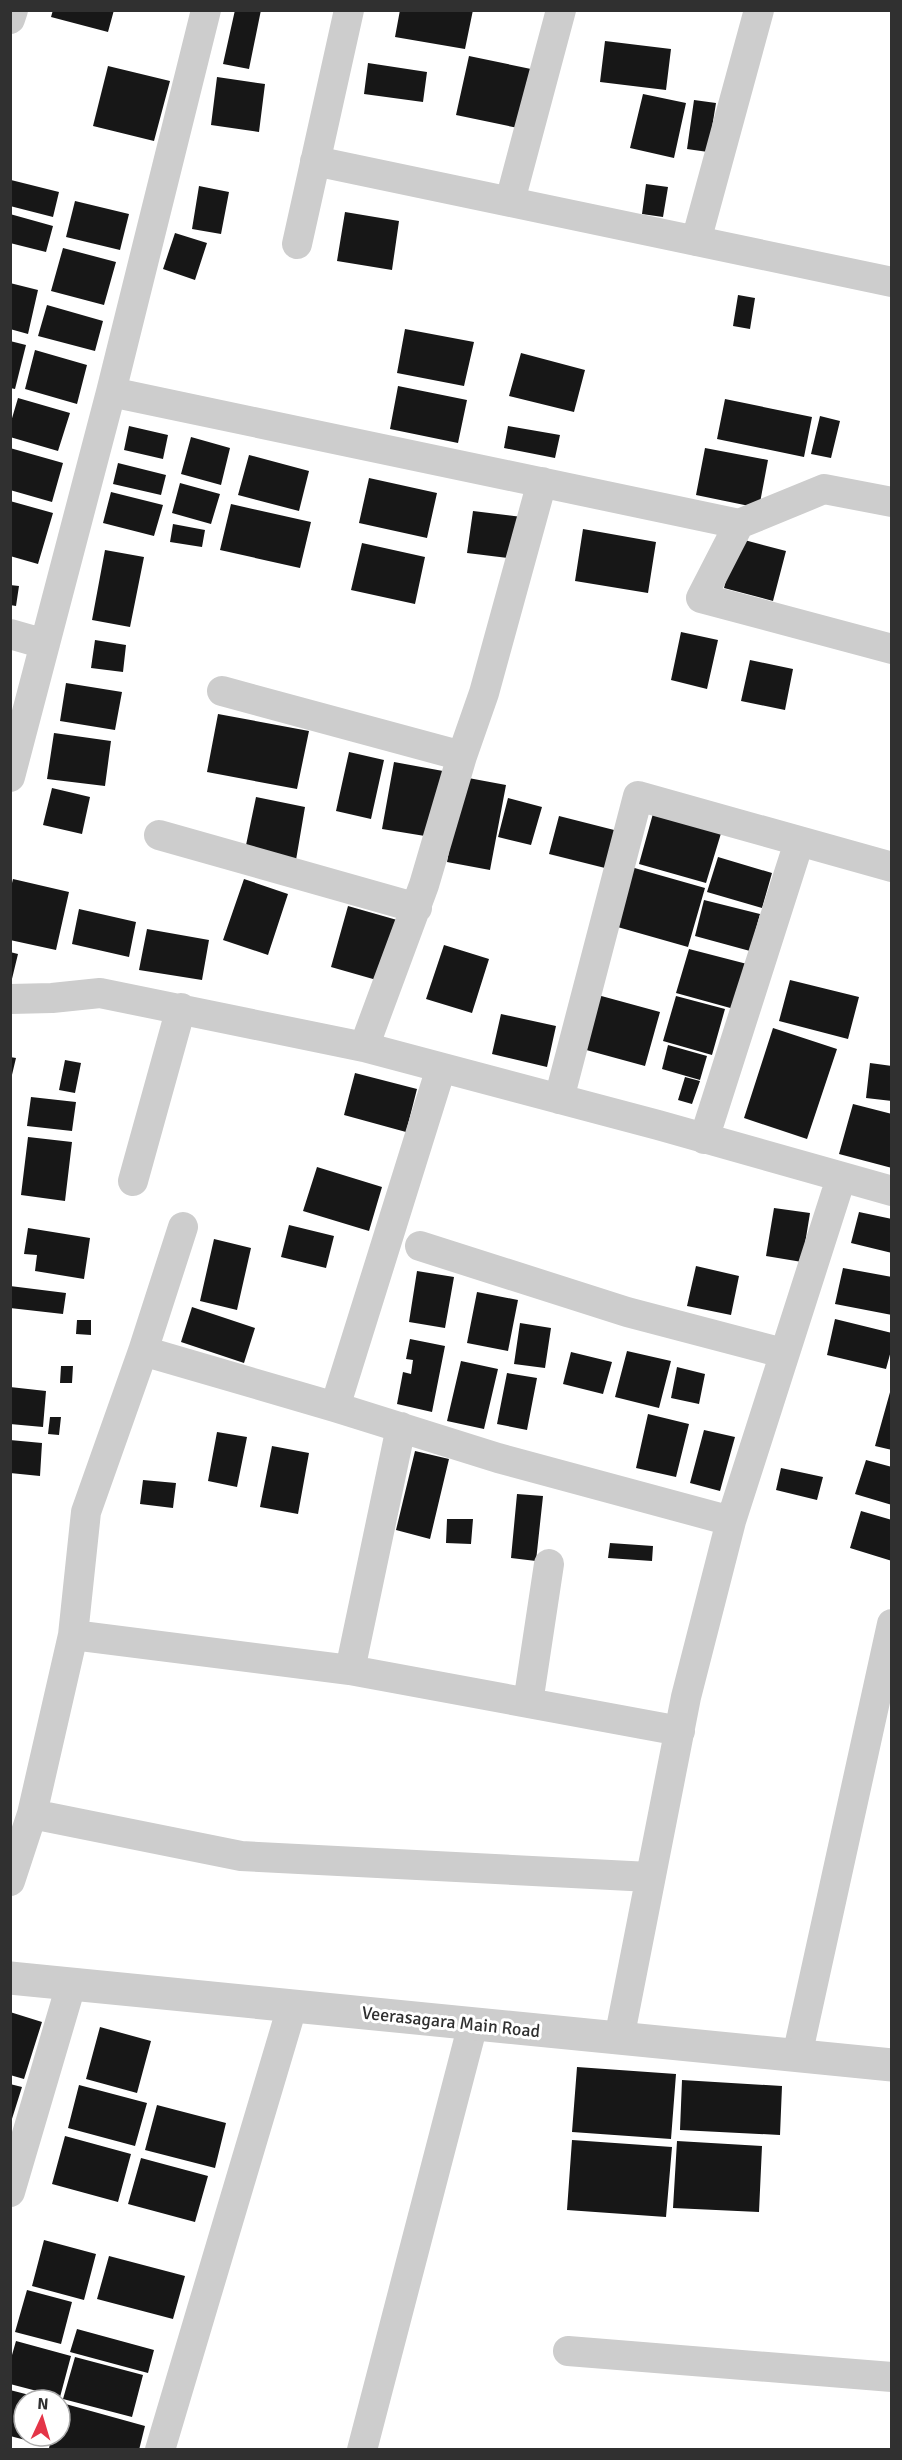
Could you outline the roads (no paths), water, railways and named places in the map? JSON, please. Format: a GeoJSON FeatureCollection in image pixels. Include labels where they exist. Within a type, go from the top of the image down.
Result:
{"type":"FeatureCollection","features":[{"type":"Feature","properties":{"kind":"street"},"geometry":{"type":"LineString","coordinates":[[10,19],[13,10]]}},
{"type":"Feature","properties":{"kind":"street"},"geometry":{"type":"LineString","coordinates":[[10,777],[111,392],[206,10]]}},
{"type":"Feature","properties":{"kind":"street"},"geometry":{"type":"LineString","coordinates":[[297,244],[349,10]]}},
{"type":"Feature","properties":{"kind":"street"},"geometry":{"type":"LineString","coordinates":[[510,201],[561,10]]}},
{"type":"Feature","properties":{"kind":"street"},"geometry":{"type":"LineString","coordinates":[[696,241],[759,10]]}},
{"type":"Feature","properties":{"kind":"street"},"geometry":{"type":"LineString","coordinates":[[315,161],[891,282]]}},
{"type":"Feature","properties":{"kind":"street"},"geometry":{"type":"LineString","coordinates":[[111,392],[740,524],[824,489],[891,502]]}},
{"type":"Feature","properties":{"kind":"street"},"geometry":{"type":"LineString","coordinates":[[364,1047],[417,908],[462,756],[484,693],[542,482]]}},
{"type":"Feature","properties":{"kind":"street"},"geometry":{"type":"LineString","coordinates":[[740,524],[701,598],[891,649]]}},
{"type":"Feature","properties":{"kind":"street"},"geometry":{"type":"LineString","coordinates":[[10,634],[45,644]]}},
{"type":"Feature","properties":{"kind":"street"},"geometry":{"type":"LineString","coordinates":[[222,690],[462,756]]}},
{"type":"Feature","properties":{"kind":"street"},"geometry":{"type":"LineString","coordinates":[[559,1099],[638,796],[891,867]]}},
{"type":"Feature","properties":{"kind":"street"},"geometry":{"type":"LineString","coordinates":[[159,835],[417,908]]}},
{"type":"Feature","properties":{"kind":"street"},"geometry":{"type":"LineString","coordinates":[[704,1139],[799,842]]}},
{"type":"Feature","properties":{"kind":"street"},"geometry":{"type":"LineString","coordinates":[[10,999],[100,993],[364,1047],[891,1191]]}},
{"type":"Feature","properties":{"kind":"street"},"geometry":{"type":"LineString","coordinates":[[133,1181],[181,1008]]}},
{"type":"Feature","properties":{"kind":"street"},"geometry":{"type":"LineString","coordinates":[[335,1407],[441,1068]]}},
{"type":"Feature","properties":{"kind":"street"},"geometry":{"type":"LineString","coordinates":[[619,2039],[680,1731],[731,1521],[841,1178]]}},
{"type":"Feature","properties":{"kind":"street"},"geometry":{"type":"LineString","coordinates":[[10,1881],[32,1814],[73,1635],[86,1512],[143,1352],[183,1227]]}},
{"type":"Feature","properties":{"kind":"street"},"geometry":{"type":"LineString","coordinates":[[420,1246],[627,1312],[783,1353]]}},
{"type":"Feature","properties":{"kind":"street"},"geometry":{"type":"LineString","coordinates":[[143,1352],[335,1407],[498,1458],[731,1521]]}},
{"type":"Feature","properties":{"kind":"street"},"geometry":{"type":"LineString","coordinates":[[350,1670],[401,1427]]}},
{"type":"Feature","properties":{"kind":"street"},"geometry":{"type":"LineString","coordinates":[[528,1703],[549,1564]]}},
{"type":"Feature","properties":{"kind":"street"},"geometry":{"type":"LineString","coordinates":[[798,2056],[891,1624]]}},
{"type":"Feature","properties":{"kind":"street"},"geometry":{"type":"LineString","coordinates":[[73,1635],[350,1670],[680,1731]]}},
{"type":"Feature","properties":{"kind":"street"},"geometry":{"type":"LineString","coordinates":[[32,1814],[241,1856],[650,1877]]}},
{"type":"Feature","properties":{"kind":"street","name":"Veerasagara Main Road"},"geometry":{"type":"LineString","coordinates":[[10,1978],[891,2065]]}},
{"type":"Feature","properties":{"kind":"street"},"geometry":{"type":"LineString","coordinates":[[10,2193],[71,1985]]}},
{"type":"Feature","properties":{"kind":"street"},"geometry":{"type":"LineString","coordinates":[[160,2450],[292,2007]]}},
{"type":"Feature","properties":{"kind":"street"},"geometry":{"type":"LineString","coordinates":[[362,2450],[473,2024]]}},
{"type":"Feature","properties":{"kind":"street"},"geometry":{"type":"LineString","coordinates":[[568,2351],[891,2377]]}}]}
